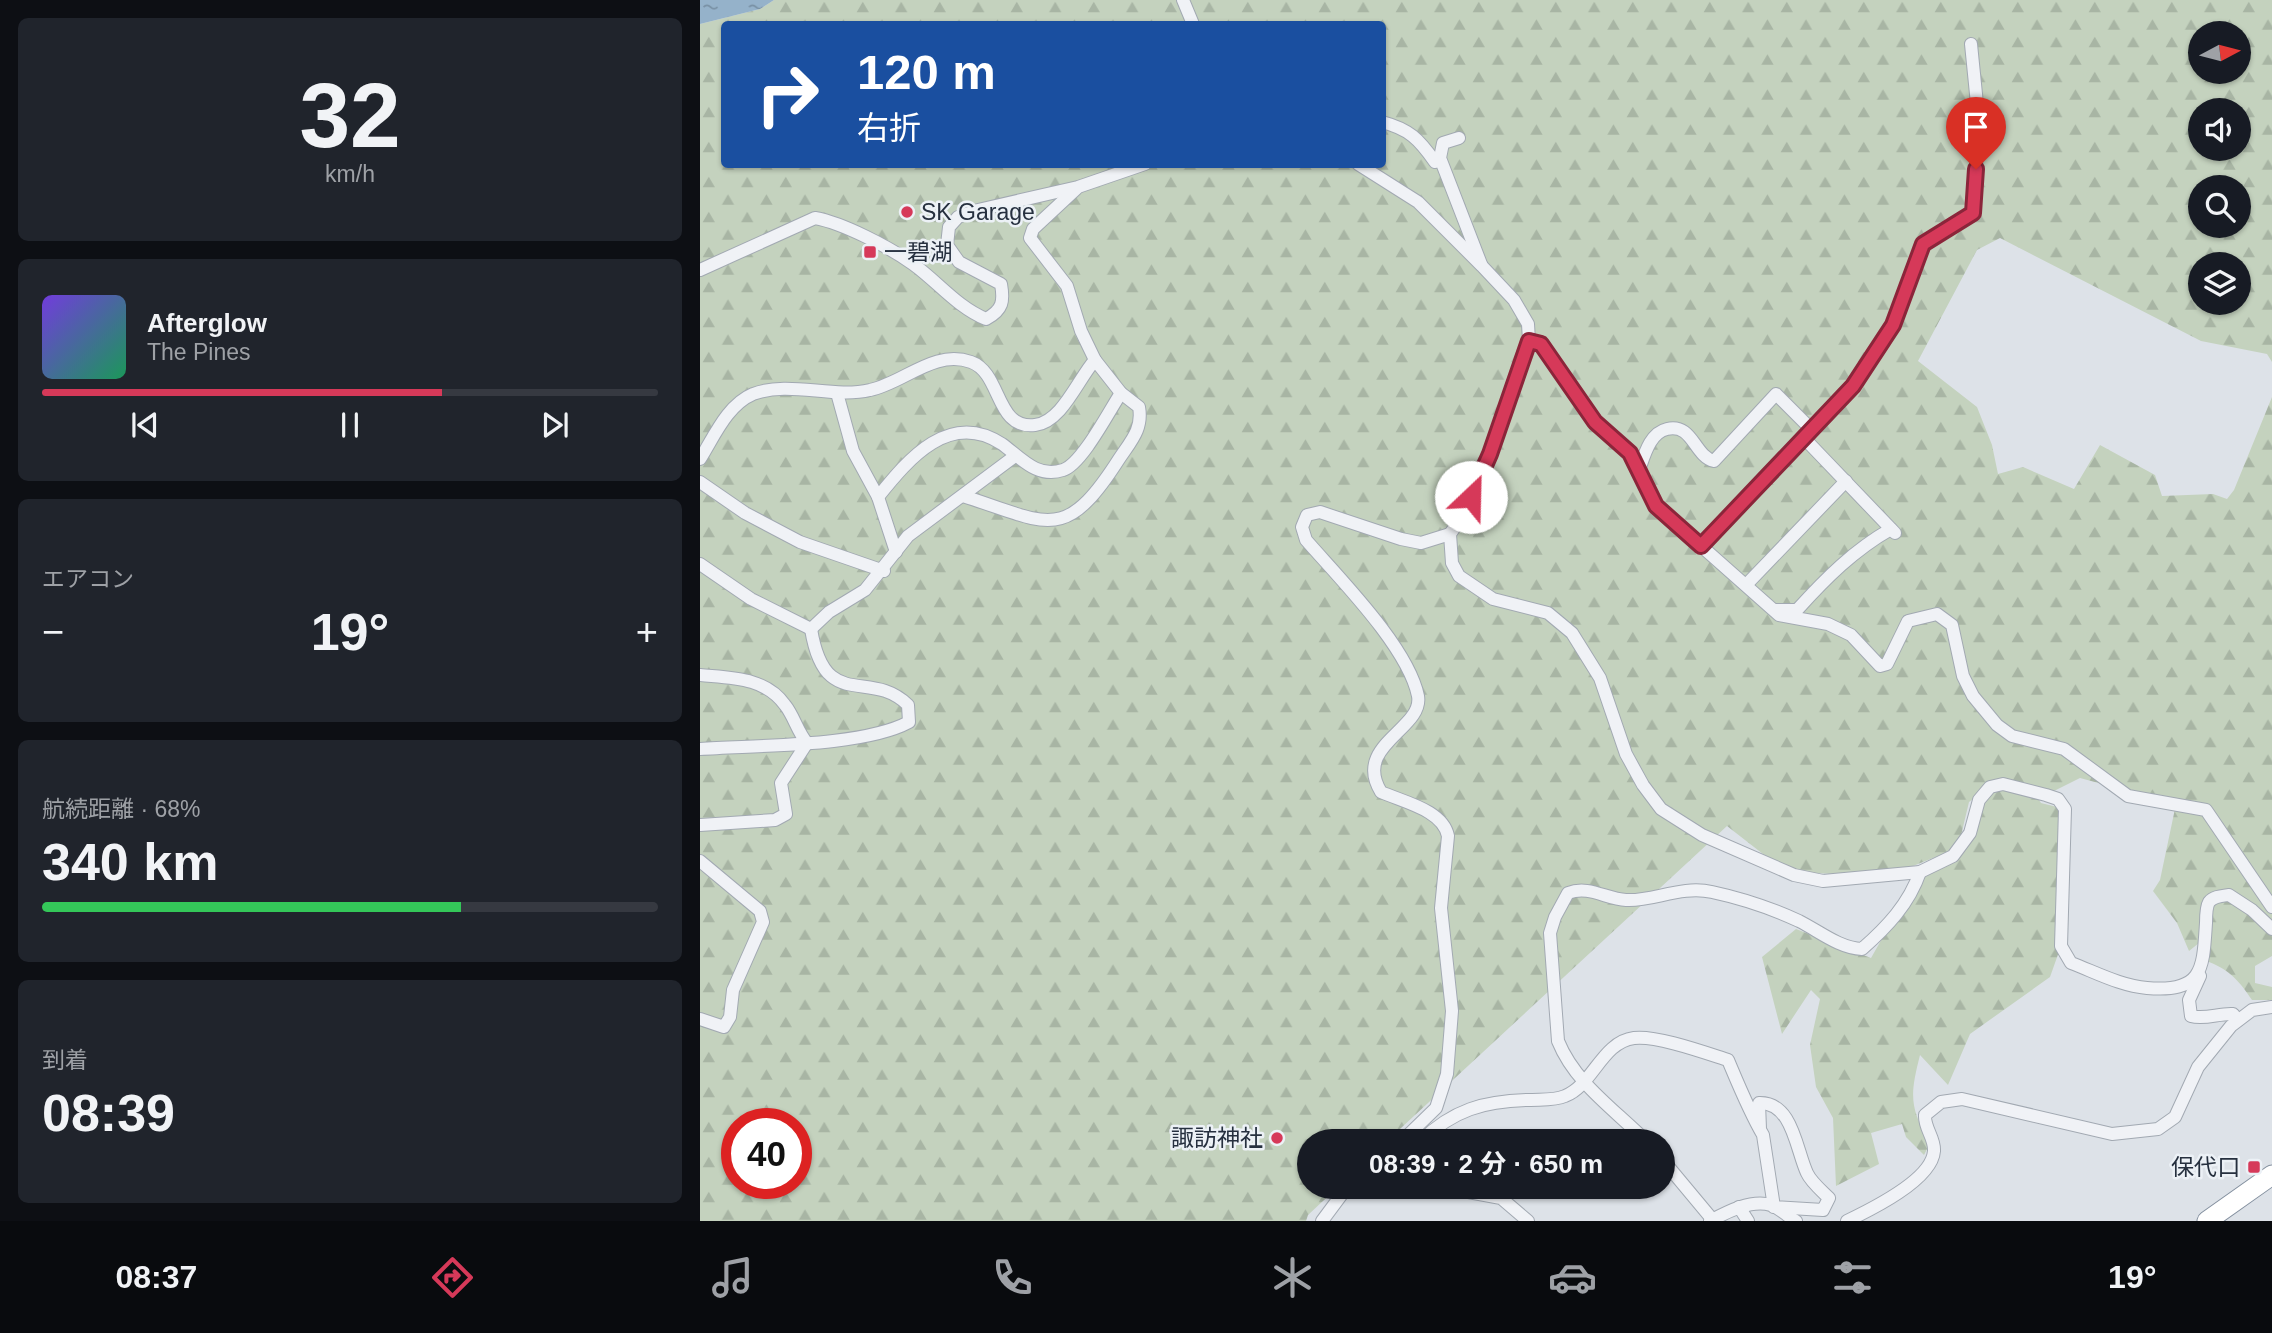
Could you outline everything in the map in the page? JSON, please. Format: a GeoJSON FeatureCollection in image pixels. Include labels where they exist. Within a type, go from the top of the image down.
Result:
{"type":"FeatureCollection","features":[{"type":"Feature","properties":{"kind":"highway"},"geometry":{"type":"LineString","coordinates":[[2207,1221],[2272,1175]]}},
{"type":"Feature","properties":{"kind":"street"},"geometry":{"type":"LineString","coordinates":[[1183,0],[1192,21]]}},
{"type":"Feature","properties":{"kind":"street"},"geometry":{"type":"LineString","coordinates":[[1701,546],[1853,386],[1893,325],[1923,244],[1973,213],[1979,124],[1971,44]]}},
{"type":"Feature","properties":{"kind":"street"},"geometry":{"type":"LineString","coordinates":[[1386,123],[1402,127],[1418,136],[1435,162],[1440,158]]}},
{"type":"Feature","properties":{"kind":"street"},"geometry":{"type":"LineString","coordinates":[[1460,138],[1443,143],[1440,158],[1482,266]]}},
{"type":"Feature","properties":{"kind":"street"},"geometry":{"type":"LineString","coordinates":[[700,270],[815,218],[842,226],[912,263],[969,312],[986,318],[997,313],[1004,301],[1001,284],[959,262],[947,245],[949,227],[958,217],[1078,187],[1133,168]]}},
{"type":"Feature","properties":{"kind":"street"},"geometry":{"type":"LineString","coordinates":[[1364,168],[1418,202],[1514,300],[1528,324],[1529,341],[1490,454],[1461,518],[1450,534],[1452,563],[1459,576],[1493,599],[1548,613],[1572,634],[1600,678],[1626,754],[1643,785],[1661,809],[1679,823],[1702,835],[1804,877],[1850,881],[1920,872],[1953,856],[1970,833],[1979,800],[1990,787],[2003,784],[2058,799],[2065,809],[2067,820],[2061,903],[2064,956],[2071,963],[2131,985],[2149,988],[2183,984],[2196,978],[2203,967],[2206,915],[2209,902],[2216,897],[2229,895],[2252,910],[2272,929]]}},
{"type":"Feature","properties":{"kind":"street"},"geometry":{"type":"LineString","coordinates":[[963,496],[1042,522],[1073,515],[1107,478],[1140,428],[1139,407],[1121,393],[1095,360],[1081,331],[1068,286],[1030,238],[1033,229],[1078,187]]}},
{"type":"Feature","properties":{"kind":"street"},"geometry":{"type":"LineString","coordinates":[[1529,341],[1541,344],[1595,422],[1630,453],[1656,506],[1774,610],[1793,620],[1828,624],[1851,635],[1880,666],[1887,664],[1891,658],[1908,621],[1937,614],[1945,618],[1952,625],[1963,676],[1997,725],[2012,736],[2064,749],[2128,796],[2206,810],[2272,907]]}},
{"type":"Feature","properties":{"kind":"street"},"geometry":{"type":"LineString","coordinates":[[700,459],[732,411],[755,393],[798,389],[836,393],[872,390],[936,361],[954,359],[972,362],[984,370],[1009,418],[1022,424],[1035,425],[1056,414],[1095,360]]}},
{"type":"Feature","properties":{"kind":"street"},"geometry":{"type":"LineString","coordinates":[[836,393],[853,451],[878,497],[896,552]]}},
{"type":"Feature","properties":{"kind":"street"},"geometry":{"type":"LineString","coordinates":[[878,497],[900,470],[951,433],[965,430],[1002,444],[1015,456],[1045,472],[1065,470],[1079,458],[1121,393]]}},
{"type":"Feature","properties":{"kind":"street"},"geometry":{"type":"LineString","coordinates":[[1638,473],[1650,442],[1660,430],[1674,427],[1684,430],[1708,460],[1714,461],[1776,394],[1846,481],[1894,531],[1861,546],[1823,581],[1797,610],[1774,610]]}},
{"type":"Feature","properties":{"kind":"street"},"geometry":{"type":"LineString","coordinates":[[811,629],[829,612],[865,590],[884,571],[908,536],[1015,456]]}},
{"type":"Feature","properties":{"kind":"street"},"geometry":{"type":"LineString","coordinates":[[1746,585],[1846,481]]}},
{"type":"Feature","properties":{"kind":"street"},"geometry":{"type":"LineString","coordinates":[[700,482],[745,513],[800,542],[884,571]]}},
{"type":"Feature","properties":{"kind":"street"},"geometry":{"type":"LineString","coordinates":[[1414,1129],[1436,1108],[1447,1074],[1452,1012],[1441,908],[1448,836],[1446,826],[1438,818],[1381,792],[1376,784],[1374,775],[1379,753],[1413,715],[1418,706],[1418,695],[1390,640],[1306,540],[1302,527],[1307,515],[1320,512],[1401,540],[1421,542],[1450,534]]}},
{"type":"Feature","properties":{"kind":"street"},"geometry":{"type":"LineString","coordinates":[[700,564],[751,599],[811,629]]}},
{"type":"Feature","properties":{"kind":"street"},"geometry":{"type":"LineString","coordinates":[[700,749],[807,743],[884,733],[909,722],[911,715],[908,705],[894,695],[846,684],[830,675],[816,656],[811,629]]}},
{"type":"Feature","properties":{"kind":"street"},"geometry":{"type":"LineString","coordinates":[[700,675],[754,681],[774,692],[786,706],[807,743]]}},
{"type":"Feature","properties":{"kind":"street"},"geometry":{"type":"LineString","coordinates":[[700,825],[775,820],[786,814],[781,783],[807,743]]}},
{"type":"Feature","properties":{"kind":"street"},"geometry":{"type":"LineString","coordinates":[[700,861],[760,911],[763,922],[733,990],[730,1017],[724,1027],[700,1019]]}},
{"type":"Feature","properties":{"kind":"street"},"geometry":{"type":"LineString","coordinates":[[1633,1129],[1584,1082],[1564,1055],[1556,1029],[1550,933],[1555,917],[1568,894],[1583,891],[1626,900],[1677,891],[1710,891],[1798,920],[1831,939],[1862,950],[1884,929],[1913,892],[1920,872]]}},
{"type":"Feature","properties":{"kind":"street"},"geometry":{"type":"LineString","coordinates":[[2199,972],[2200,980],[2189,1000],[2191,1016],[2199,1018],[2233,1014],[2238,1020]]}},
{"type":"Feature","properties":{"kind":"street"},"geometry":{"type":"LineString","coordinates":[[1847,1221],[1887,1201],[1929,1164],[1934,1149],[1925,1122],[1928,1110],[1934,1105],[1962,1098],[2121,1135],[2158,1129],[2175,1117],[2198,1067],[2238,1020],[2252,1010],[2272,1007]]}},
{"type":"Feature","properties":{"kind":"street"},"geometry":{"type":"LineString","coordinates":[[1435,1129],[1444,1121],[1475,1105],[1565,1096],[1584,1082],[1610,1051],[1633,1038],[1692,1048],[1728,1060],[1760,1129]]}},
{"type":"Feature","properties":{"kind":"street"},"geometry":{"type":"LineString","coordinates":[[1675,1174],[1711,1220],[1739,1207],[1774,1207],[1823,1210],[1829,1198],[1808,1176],[1784,1114],[1759,1103],[1760,1129],[1774,1207],[1796,1221]]}},
{"type":"Feature","properties":{"kind":"street"},"geometry":{"type":"LineString","coordinates":[[1323,1221],[1339,1199]]}},
{"type":"Feature","properties":{"kind":"street"},"geometry":{"type":"LineString","coordinates":[[1502,1199],[1528,1221]]}},
{"type":"Feature","properties":{"kind":"street"},"geometry":{"type":"LineString","coordinates":[[1739,1207],[1748,1221]]}},
{"type":"Feature","properties":{"kind":"green space"},"geometry":{"type":"Polygon","coordinates":[[[774,0],[2272,0],[2272,362],[2267,354],[2201,341],[2000,238],[1977,250],[1918,361],[1977,407],[1992,445],[1998,474],[2023,467],[2074,489],[2100,445],[2155,475],[2162,496],[2213,494],[2227,499],[2234,490],[2272,397],[2272,956],[2255,966],[2255,983],[2272,987],[2272,1000],[2252,1000],[2234,977],[2209,962],[2208,943],[2199,943],[2189,951],[2177,923],[2153,891],[2160,880],[2176,804],[2080,778],[2046,795],[2033,791],[2041,803],[2065,809],[2061,946],[2050,977],[1970,1034],[1948,1085],[1920,1055],[1913,1100],[1918,1120],[1930,1143],[1924,1155],[1906,1137],[1902,1124],[1871,1133],[1879,1164],[1836,1186],[1833,1118],[1816,1087],[1810,1045],[1820,999],[1811,990],[1782,1034],[1762,957],[1796,929],[1871,958],[1920,872],[1964,851],[1994,783],[1969,802],[1958,848],[1888,876],[1786,872],[1727,826],[1400,1129],[1297,1129],[1297,1199],[1325,1199],[1308,1215],[1306,1221],[700,1221],[700,24],[760,9],[774,0]]]}},
{"type":"Feature","properties":{"kind":"water"},"geometry":{"type":"Polygon","coordinates":[[[700,0],[774,0],[760,9],[700,24],[700,0]]]}},
{"type":"Feature","properties":{"kind":"place","name":"SK Garage"},"geometry":{"type":"Point","coordinates":[907,212]}},
{"type":"Feature","properties":{"kind":"place","name":"一碧湖"},"geometry":{"type":"Point","coordinates":[870,252]}},
{"type":"Feature","properties":{"kind":"place","name":"諏訪神社"},"geometry":{"type":"Point","coordinates":[1277,1138]}},
{"type":"Feature","properties":{"kind":"place","name":"保代口"},"geometry":{"type":"Point","coordinates":[2254,1167]}},
{"type":"Feature","properties":{"kind":"route"},"geometry":{"type":"LineString","coordinates":[[1471,497],[1490,454],[1529,341],[1541,344],[1595,422],[1630,453],[1656,506],[1701,546],[1853,386],[1893,325],[1923,244],[1973,213],[1976,169]]}}]}
